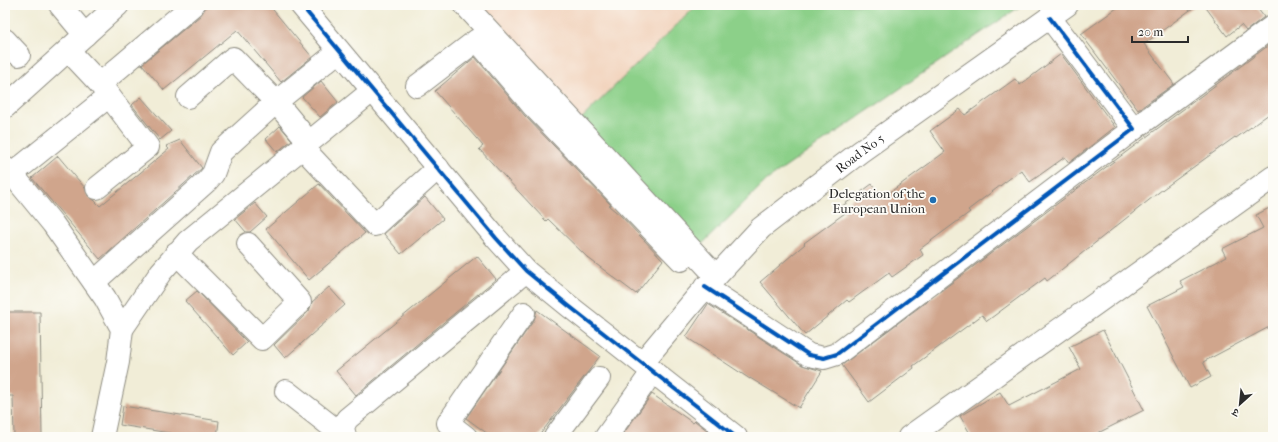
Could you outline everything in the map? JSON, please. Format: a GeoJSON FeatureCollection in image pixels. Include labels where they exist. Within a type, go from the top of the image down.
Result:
{"type":"FeatureCollection","features":[{"type":"Feature","properties":{"kind":"street"},"geometry":{"type":"LineString","coordinates":[[60,5],[86,35]]}},
{"type":"Feature","properties":{"kind":"street"},"geometry":{"type":"LineString","coordinates":[[5,108],[118,5]]}},
{"type":"Feature","properties":{"kind":"street"},"geometry":{"type":"LineString","coordinates":[[122,329],[94,282],[53,224],[8,171],[105,90],[193,5]]}},
{"type":"Feature","properties":{"kind":"street"},"geometry":{"type":"LineString","coordinates":[[301,5],[496,238],[526,271],[736,437]]}},
{"type":"Feature","properties":{"kind":"street"},"geometry":{"type":"LineString","coordinates":[[465,5],[690,249],[711,282],[809,355],[824,358],[837,354],[1134,129],[1273,26]]}},
{"type":"Feature","properties":{"kind":"street","name":"Road No 5"},"geometry":{"type":"LineString","coordinates":[[606,437],[648,367],[711,282],[761,228],[860,152],[1068,5]]}},
{"type":"Feature","properties":{"kind":"street"},"geometry":{"type":"LineString","coordinates":[[1050,18],[1134,129]]}},
{"type":"Feature","properties":{"kind":"street"},"geometry":{"type":"LineString","coordinates":[[417,86],[477,40],[534,107],[681,260],[690,249]]}},
{"type":"Feature","properties":{"kind":"street"},"geometry":{"type":"LineString","coordinates":[[68,50],[105,90],[148,147],[97,188]]}},
{"type":"Feature","properties":{"kind":"street"},"geometry":{"type":"LineString","coordinates":[[94,282],[203,185],[213,174],[220,152],[276,102],[339,50]]}},
{"type":"Feature","properties":{"kind":"street"},"geometry":{"type":"LineString","coordinates":[[188,97],[233,58],[276,102],[305,144],[375,225],[438,168]]}},
{"type":"Feature","properties":{"kind":"street"},"geometry":{"type":"LineString","coordinates":[[102,437],[118,362],[122,329],[158,276],[176,253],[188,241],[305,144],[372,91]]}},
{"type":"Feature","properties":{"kind":"street"},"geometry":{"type":"LineString","coordinates":[[909,437],[1273,177]]}},
{"type":"Feature","properties":{"kind":"street"},"geometry":{"type":"LineString","coordinates":[[203,185],[226,209]]}},
{"type":"Feature","properties":{"kind":"street"},"geometry":{"type":"LineString","coordinates":[[176,253],[262,339],[300,302],[248,244]]}},
{"type":"Feature","properties":{"kind":"street"},"geometry":{"type":"LineString","coordinates":[[345,437],[343,427],[347,419],[526,271]]}},
{"type":"Feature","properties":{"kind":"street"},"geometry":{"type":"LineString","coordinates":[[466,437],[448,423],[524,313]]}},
{"type":"Feature","properties":{"kind":"street"},"geometry":{"type":"LineString","coordinates":[[555,437],[599,378]]}},
{"type":"Feature","properties":{"kind":"street"},"geometry":{"type":"LineString","coordinates":[[286,391],[345,437]]}},
{"type":"Feature","properties":{"kind":"shaded area"},"geometry":{"type":"Polygon","coordinates":[[[464,5],[697,5],[570,130],[464,5]]]}},
{"type":"Feature","properties":{"kind":"green space"},"geometry":{"type":"Polygon","coordinates":[[[697,5],[1022,5],[767,180],[693,253],[570,130],[697,5]]]}},
{"type":"Feature","properties":{"kind":"building"},"geometry":{"type":"Polygon","coordinates":[[[207,5],[269,5],[312,57],[281,82],[237,30],[164,90],[142,64],[201,15],[207,5]]]}},
{"type":"Feature","properties":{"kind":"building"},"geometry":{"type":"Polygon","coordinates":[[[1121,5],[1197,5],[1144,44],[1174,84],[1138,110],[1081,34],[1121,5]]]}},
{"type":"Feature","properties":{"kind":"building"},"geometry":{"type":"Polygon","coordinates":[[[1204,5],[1255,5],[1264,17],[1246,31],[1241,25],[1227,36],[1204,5]]]}},
{"type":"Feature","properties":{"kind":"building"},"geometry":{"type":"Polygon","coordinates":[[[1273,42],[1273,111],[1163,189],[1047,281],[1045,278],[987,321],[982,315],[913,366],[914,368],[869,402],[842,365],[1273,42]]]}},
{"type":"Feature","properties":{"kind":"building"},"geometry":{"type":"Polygon","coordinates":[[[1061,54],[1115,127],[1069,163],[1065,157],[1030,182],[1021,170],[968,210],[970,212],[920,249],[923,255],[892,277],[889,273],[849,302],[847,300],[805,335],[760,282],[805,244],[804,243],[845,213],[841,207],[872,184],[882,198],[945,152],[930,131],[960,109],[965,115],[1015,79],[1020,85],[1061,54]]]}},
{"type":"Feature","properties":{"kind":"building"},"geometry":{"type":"Polygon","coordinates":[[[475,57],[525,116],[611,205],[609,206],[620,215],[663,260],[636,294],[588,258],[548,219],[546,221],[479,149],[483,146],[435,91],[475,57]]]}},
{"type":"Feature","properties":{"kind":"building"},"geometry":{"type":"Polygon","coordinates":[[[321,81],[338,102],[320,117],[302,97],[321,81]]]}},
{"type":"Feature","properties":{"kind":"building"},"geometry":{"type":"Polygon","coordinates":[[[141,97],[171,131],[160,140],[132,105],[141,97]]]}},
{"type":"Feature","properties":{"kind":"building"},"geometry":{"type":"Polygon","coordinates":[[[280,126],[292,140],[277,152],[266,139],[280,126]]]}},
{"type":"Feature","properties":{"kind":"building"},"geometry":{"type":"Polygon","coordinates":[[[180,140],[202,168],[100,259],[32,178],[58,156],[85,188],[88,196],[100,206],[169,149],[166,146],[180,140]]]}},
{"type":"Feature","properties":{"kind":"building"},"geometry":{"type":"Polygon","coordinates":[[[319,184],[365,233],[309,280],[266,229],[319,184]]]}},
{"type":"Feature","properties":{"kind":"building"},"geometry":{"type":"Polygon","coordinates":[[[425,197],[443,219],[401,254],[384,234],[425,197]]]}},
{"type":"Feature","properties":{"kind":"building"},"geometry":{"type":"Polygon","coordinates":[[[255,203],[267,217],[250,232],[246,232],[235,219],[255,203]]]}},
{"type":"Feature","properties":{"kind":"building"},"geometry":{"type":"Polygon","coordinates":[[[1273,206],[1273,325],[1203,362],[1211,377],[1190,388],[1147,306],[1184,287],[1180,281],[1226,257],[1222,249],[1263,228],[1256,215],[1273,206]]]}},
{"type":"Feature","properties":{"kind":"building"},"geometry":{"type":"Polygon","coordinates":[[[477,256],[496,279],[356,395],[336,371],[477,256]]]}},
{"type":"Feature","properties":{"kind":"building"},"geometry":{"type":"Polygon","coordinates":[[[329,287],[345,305],[285,358],[274,345],[309,311],[312,302],[329,287]]]}},
{"type":"Feature","properties":{"kind":"building"},"geometry":{"type":"Polygon","coordinates":[[[197,291],[247,342],[233,355],[185,301],[197,291]]]}},
{"type":"Feature","properties":{"kind":"building"},"geometry":{"type":"Polygon","coordinates":[[[708,304],[802,365],[822,371],[799,408],[750,379],[686,337],[708,304]]]}},
{"type":"Feature","properties":{"kind":"building"},"geometry":{"type":"Polygon","coordinates":[[[537,310],[600,356],[538,437],[492,437],[466,418],[534,320],[537,310]]]}},
{"type":"Feature","properties":{"kind":"building"},"geometry":{"type":"Polygon","coordinates":[[[5,312],[40,312],[42,437],[14,437],[13,396],[5,396],[5,312]]]}},
{"type":"Feature","properties":{"kind":"building"},"geometry":{"type":"Polygon","coordinates":[[[1103,330],[1144,410],[1090,437],[972,437],[960,416],[1000,392],[1009,406],[1081,369],[1069,347],[1103,330]]]}},
{"type":"Feature","properties":{"kind":"building"},"geometry":{"type":"Polygon","coordinates":[[[652,394],[693,423],[695,421],[716,437],[621,437],[652,394]]]}},
{"type":"Feature","properties":{"kind":"building"},"geometry":{"type":"Polygon","coordinates":[[[123,406],[219,421],[217,437],[194,437],[120,425],[123,406]]]}},
{"type":"Feature","properties":{"kind":"cycle path"},"geometry":{"type":"LineString","coordinates":[[301,5],[496,238],[526,271],[736,437]]}},
{"type":"Feature","properties":{"kind":"cycle path"},"geometry":{"type":"LineString","coordinates":[[705,287],[809,355],[824,358],[837,354],[1134,129],[1050,18]]}},
{"type":"Feature","properties":{"kind":"place","name":"Delegation of the European Union"},"geometry":{"type":"Point","coordinates":[933,200]}}]}
